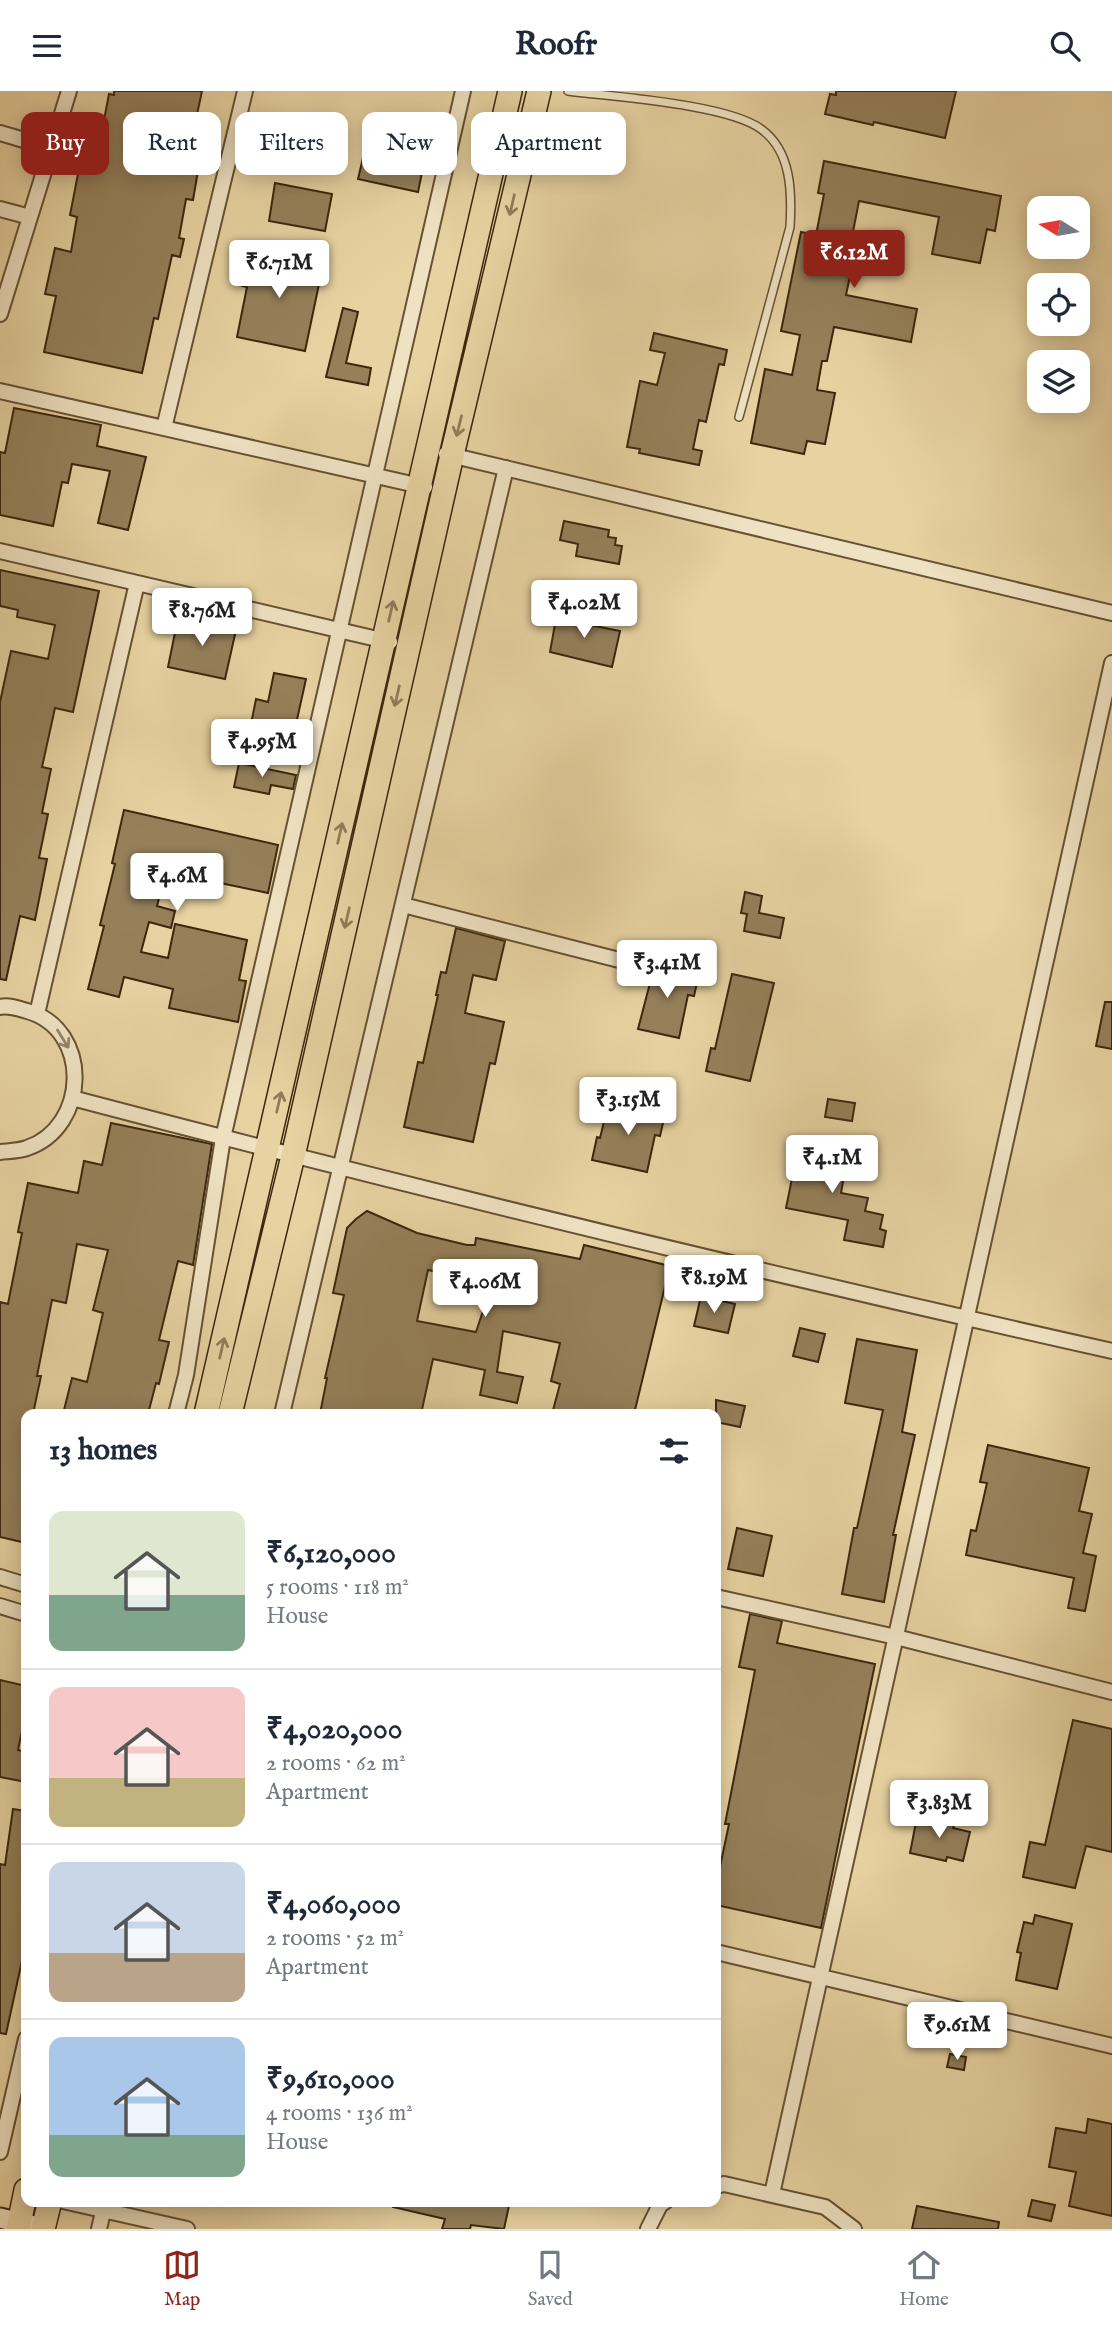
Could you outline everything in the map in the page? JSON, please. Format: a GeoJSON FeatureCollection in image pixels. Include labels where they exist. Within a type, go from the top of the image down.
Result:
{"type":"FeatureCollection","features":[{"type":"Feature","properties":{"kind":"main road"},"geometry":{"type":"LineString","coordinates":[[207,1409],[510,91]]}},
{"type":"Feature","properties":{"kind":"main road"},"geometry":{"type":"LineString","coordinates":[[231,1409],[293,1156],[452,455],[539,91]]}},
{"type":"Feature","properties":{"kind":"main road"},"geometry":{"type":"LineString","coordinates":[[12,2223],[21,2202]]}},
{"type":"Feature","properties":{"kind":"main road"},"geometry":{"type":"LineString","coordinates":[[43,2228],[48,2207]]}},
{"type":"Feature","properties":{"kind":"street"},"geometry":{"type":"LineString","coordinates":[[62,112],[69,91]]}},
{"type":"Feature","properties":{"kind":"street"},"geometry":{"type":"LineString","coordinates":[[164,428],[245,91]]}},
{"type":"Feature","properties":{"kind":"street"},"geometry":{"type":"LineString","coordinates":[[177,1409],[186,1375],[223,1138],[463,91]]}},
{"type":"Feature","properties":{"kind":"street"},"geometry":{"type":"LineString","coordinates":[[0,133],[21,139]]}},
{"type":"Feature","properties":{"kind":"street"},"geometry":{"type":"LineString","coordinates":[[0,314],[3,297],[43,175]]}},
{"type":"Feature","properties":{"kind":"street"},"geometry":{"type":"LineString","coordinates":[[0,209],[30,217]]}},
{"type":"Feature","properties":{"kind":"street"},"geometry":{"type":"LineString","coordinates":[[0,391],[444,491]]}},
{"type":"Feature","properties":{"kind":"street"},"geometry":{"type":"LineString","coordinates":[[427,450],[1112,613]]}},
{"type":"Feature","properties":{"kind":"street"},"geometry":{"type":"LineString","coordinates":[[283,1409],[506,468]]}},
{"type":"Feature","properties":{"kind":"street"},"geometry":{"type":"LineString","coordinates":[[0,551],[408,647]]}},
{"type":"Feature","properties":{"kind":"street"},"geometry":{"type":"LineString","coordinates":[[37,1014],[137,583]]}},
{"type":"Feature","properties":{"kind":"street"},"geometry":{"type":"LineString","coordinates":[[772,2194],[1112,663]]}},
{"type":"Feature","properties":{"kind":"street"},"geometry":{"type":"LineString","coordinates":[[403,905],[631,963]]}},
{"type":"Feature","properties":{"kind":"street"},"geometry":{"type":"LineString","coordinates":[[0,1007],[7,1006],[37,1014],[57,1030],[72,1054],[76,1083],[66,1116],[52,1133],[27,1148],[0,1152]]}},
{"type":"Feature","properties":{"kind":"street"},"geometry":{"type":"LineString","coordinates":[[72,1098],[268,1150],[1112,1351]]}},
{"type":"Feature","properties":{"kind":"street"},"geometry":{"type":"LineString","coordinates":[[0,1577],[21,1583]]}},
{"type":"Feature","properties":{"kind":"street"},"geometry":{"type":"LineString","coordinates":[[721,1598],[896,1637],[1112,1692]]}},
{"type":"Feature","properties":{"kind":"street"},"geometry":{"type":"LineString","coordinates":[[0,1606],[21,1612]]}},
{"type":"Feature","properties":{"kind":"street"},"geometry":{"type":"LineString","coordinates":[[721,1953],[1112,2046]]}},
{"type":"Feature","properties":{"kind":"street"},"geometry":{"type":"LineString","coordinates":[[0,2152],[21,2061]]}},
{"type":"Feature","properties":{"kind":"street"},"geometry":{"type":"LineString","coordinates":[[721,2185],[825,2207],[854,2229]]}},
{"type":"Feature","properties":{"kind":"street"},"geometry":{"type":"LineString","coordinates":[[99,2229],[105,2207]]}},
{"type":"Feature","properties":{"kind":"street"},"geometry":{"type":"LineString","coordinates":[[109,2207],[187,2229]]}},
{"type":"Feature","properties":{"kind":"street"},"geometry":{"type":"LineString","coordinates":[[648,2229],[659,2207]]}},
{"type":"Feature","properties":{"kind":"street"},"geometry":{"type":"LineString","coordinates":[[12,2223],[43,2228]]}},
{"type":"Feature","properties":{"kind":"lane"},"geometry":{"type":"LineString","coordinates":[[568,91],[697,108],[738,118],[762,129],[777,147],[787,170],[792,195],[790,227],[740,417]]}},
{"type":"Feature","properties":{"kind":"building"},"geometry":{"type":"Polygon","coordinates":[[[114,91],[202,91],[198,112],[123,112],[123,175],[197,175],[193,200],[186,199],[179,238],[184,239],[180,257],[172,255],[158,319],[154,318],[142,373],[44,352],[56,296],[45,294],[55,248],[71,252],[77,217],[70,215],[78,175],[109,175],[109,112],[106,112],[109,94],[114,95],[114,91]]]}},
{"type":"Feature","properties":{"kind":"building"},"geometry":{"type":"Polygon","coordinates":[[[836,91],[956,91],[945,138],[825,114],[830,94],[836,95],[836,91]]]}},
{"type":"Feature","properties":{"kind":"building"},"geometry":{"type":"Polygon","coordinates":[[[824,161],[1001,196],[995,231],[987,229],[980,263],[932,254],[939,217],[859,201],[851,242],[857,243],[846,295],[917,309],[911,342],[834,327],[827,361],[822,361],[817,390],[835,393],[825,444],[807,441],[804,454],[751,443],[765,369],[792,375],[800,335],[781,331],[801,232],[816,235],[824,194],[818,193],[824,161]]]}},
{"type":"Feature","properties":{"kind":"building"},"geometry":{"type":"Polygon","coordinates":[[[362,162],[362,175],[421,175],[418,192],[358,179],[362,162]]]}},
{"type":"Feature","properties":{"kind":"building"},"geometry":{"type":"Polygon","coordinates":[[[275,183],[332,194],[325,231],[269,221],[275,183]]]}},
{"type":"Feature","properties":{"kind":"building"},"geometry":{"type":"Polygon","coordinates":[[[250,250],[323,265],[305,351],[237,337],[247,287],[242,286],[250,250]]]}},
{"type":"Feature","properties":{"kind":"building"},"geometry":{"type":"Polygon","coordinates":[[[343,308],[358,312],[346,363],[371,368],[368,385],[326,377],[343,308]]]}},
{"type":"Feature","properties":{"kind":"building"},"geometry":{"type":"Polygon","coordinates":[[[654,333],[727,350],[724,365],[719,364],[706,422],[699,420],[693,449],[702,451],[699,465],[639,453],[640,449],[627,447],[640,381],[657,385],[665,353],[650,350],[654,333]]]}},
{"type":"Feature","properties":{"kind":"building"},"geometry":{"type":"Polygon","coordinates":[[[14,408],[101,425],[97,446],[146,457],[128,530],[98,523],[110,471],[72,464],[68,483],[62,482],[53,526],[0,515],[0,452],[5,453],[14,408]]]}},
{"type":"Feature","properties":{"kind":"building"},"geometry":{"type":"Polygon","coordinates":[[[564,521],[609,530],[608,537],[616,538],[615,545],[622,546],[619,564],[576,556],[578,544],[560,540],[564,521]]]}},
{"type":"Feature","properties":{"kind":"building"},"geometry":{"type":"Polygon","coordinates":[[[0,570],[99,591],[73,712],[55,708],[42,767],[51,769],[42,813],[48,814],[39,858],[47,859],[35,920],[20,916],[6,980],[0,979],[0,702],[11,651],[48,659],[55,625],[17,617],[18,610],[0,606],[0,570]]]}},
{"type":"Feature","properties":{"kind":"building"},"geometry":{"type":"Polygon","coordinates":[[[557,613],[577,617],[578,613],[591,616],[590,625],[620,631],[612,667],[550,652],[557,613]]]}},
{"type":"Feature","properties":{"kind":"building"},"geometry":{"type":"Polygon","coordinates":[[[178,618],[236,630],[225,679],[168,667],[178,618]]]}},
{"type":"Feature","properties":{"kind":"building"},"geometry":{"type":"Polygon","coordinates":[[[274,673],[306,679],[294,733],[251,724],[256,699],[268,702],[274,673]]]}},
{"type":"Feature","properties":{"kind":"building"},"geometry":{"type":"Polygon","coordinates":[[[239,763],[296,775],[293,789],[271,785],[269,794],[234,787],[239,763]]]}},
{"type":"Feature","properties":{"kind":"building"},"geometry":{"type":"Polygon","coordinates":[[[124,810],[278,845],[268,893],[182,875],[181,878],[165,875],[157,906],[175,911],[171,928],[149,922],[141,952],[168,958],[175,924],[247,940],[239,980],[246,981],[238,1022],[169,1008],[173,989],[124,977],[119,997],[88,989],[104,926],[100,925],[115,864],[112,863],[124,810]]]}},
{"type":"Feature","properties":{"kind":"building"},"geometry":{"type":"Polygon","coordinates":[[[745,892],[762,896],[759,913],[784,918],[780,938],[744,931],[747,914],[741,913],[745,892]]]}},
{"type":"Feature","properties":{"kind":"building"},"geometry":{"type":"Polygon","coordinates":[[[456,928],[505,941],[496,980],[473,975],[465,1013],[504,1022],[495,1064],[490,1063],[473,1142],[404,1127],[418,1062],[423,1063],[441,972],[446,973],[456,928]]]}},
{"type":"Feature","properties":{"kind":"building"},"geometry":{"type":"Polygon","coordinates":[[[655,964],[699,974],[694,996],[688,995],[679,1038],[638,1029],[655,964]]]}},
{"type":"Feature","properties":{"kind":"building"},"geometry":{"type":"Polygon","coordinates":[[[732,974],[774,983],[750,1081],[706,1071],[711,1048],[715,1049],[732,974]]]}},
{"type":"Feature","properties":{"kind":"building"},"geometry":{"type":"Polygon","coordinates":[[[1105,1002],[1112,1002],[1112,1049],[1096,1046],[1105,1002]]]}},
{"type":"Feature","properties":{"kind":"building"},"geometry":{"type":"Polygon","coordinates":[[[828,1099],[855,1103],[852,1121],[825,1117],[828,1099]]]}},
{"type":"Feature","properties":{"kind":"building"},"geometry":{"type":"Polygon","coordinates":[[[609,1101],[665,1114],[660,1136],[655,1135],[647,1172],[592,1160],[609,1101]]]}},
{"type":"Feature","properties":{"kind":"building"},"geometry":{"type":"Polygon","coordinates":[[[111,1123],[212,1144],[193,1265],[178,1261],[159,1340],[169,1342],[159,1384],[156,1383],[149,1409],[64,1409],[72,1378],[87,1382],[103,1313],[93,1310],[108,1250],[77,1244],[66,1303],[52,1300],[37,1376],[41,1376],[34,1409],[21,1409],[21,1542],[0,1537],[0,1302],[8,1304],[22,1233],[18,1232],[28,1183],[78,1193],[84,1161],[102,1165],[111,1123]]]}},
{"type":"Feature","properties":{"kind":"building"},"geometry":{"type":"Polygon","coordinates":[[[799,1144],[848,1154],[841,1193],[868,1198],[865,1211],[883,1215],[880,1229],[886,1231],[883,1247],[844,1240],[848,1220],[786,1208],[799,1144]]]}},
{"type":"Feature","properties":{"kind":"building"},"geometry":{"type":"Polygon","coordinates":[[[367,1211],[417,1233],[467,1245],[475,1245],[476,1238],[580,1259],[584,1245],[670,1266],[635,1409],[553,1409],[560,1384],[551,1381],[560,1343],[503,1331],[497,1372],[523,1377],[517,1403],[480,1395],[485,1370],[433,1359],[422,1409],[321,1409],[325,1378],[344,1295],[333,1293],[347,1228],[367,1211]],[[428,1270],[417,1321],[476,1332],[483,1311],[478,1297],[464,1298],[466,1287],[460,1285],[462,1277],[428,1270]]]}},
{"type":"Feature","properties":{"kind":"building"},"geometry":{"type":"Polygon","coordinates":[[[701,1296],[735,1304],[728,1333],[694,1326],[701,1296]]]}},
{"type":"Feature","properties":{"kind":"building"},"geometry":{"type":"Polygon","coordinates":[[[800,1328],[825,1334],[818,1362],[793,1356],[800,1328]]]}},
{"type":"Feature","properties":{"kind":"building"},"geometry":{"type":"Polygon","coordinates":[[[857,1339],[917,1350],[902,1432],[915,1435],[893,1535],[896,1535],[884,1602],[842,1594],[854,1528],[857,1528],[883,1410],[845,1403],[857,1339]]]}},
{"type":"Feature","properties":{"kind":"building"},"geometry":{"type":"Polygon","coordinates":[[[716,1400],[745,1406],[740,1427],[721,1423],[721,1409],[716,1409],[716,1400]]]}},
{"type":"Feature","properties":{"kind":"building"},"geometry":{"type":"Polygon","coordinates":[[[988,1445],[1089,1468],[1079,1511],[1092,1514],[1083,1553],[1096,1556],[1085,1611],[1068,1608],[1074,1578],[966,1555],[971,1530],[976,1531],[987,1483],[980,1482],[988,1445]]]}},
{"type":"Feature","properties":{"kind":"building"},"geometry":{"type":"Polygon","coordinates":[[[737,1528],[772,1536],[763,1576],[728,1569],[737,1528]]]}},
{"type":"Feature","properties":{"kind":"building"},"geometry":{"type":"Polygon","coordinates":[[[750,1614],[782,1621],[777,1643],[875,1664],[821,1928],[721,1906],[721,1862],[729,1824],[725,1824],[755,1670],[739,1667],[750,1614]]]}},
{"type":"Feature","properties":{"kind":"building"},"geometry":{"type":"Polygon","coordinates":[[[0,1680],[21,1685],[21,1736],[18,1750],[21,1751],[21,1781],[0,1777],[0,1680]]]}},
{"type":"Feature","properties":{"kind":"building"},"geometry":{"type":"Polygon","coordinates":[[[1073,1720],[1112,1729],[1112,1852],[1086,1846],[1075,1888],[1023,1877],[1030,1842],[1045,1845],[1073,1720]]]}},
{"type":"Feature","properties":{"kind":"building"},"geometry":{"type":"Polygon","coordinates":[[[13,1809],[21,1810],[21,1965],[6,2034],[0,2033],[0,1864],[5,1865],[13,1809]]]}},
{"type":"Feature","properties":{"kind":"building"},"geometry":{"type":"Polygon","coordinates":[[[917,1817],[954,1825],[953,1828],[970,1832],[963,1861],[947,1857],[946,1861],[910,1853],[917,1817]]]}},
{"type":"Feature","properties":{"kind":"building"},"geometry":{"type":"Polygon","coordinates":[[[1035,1915],[1072,1924],[1057,1989],[1016,1980],[1021,1953],[1017,1952],[1024,1922],[1033,1924],[1035,1915]]]}},
{"type":"Feature","properties":{"kind":"building"},"geometry":{"type":"Polygon","coordinates":[[[950,2054],[966,2057],[964,2070],[947,2067],[950,2054]]]}},
{"type":"Feature","properties":{"kind":"building"},"geometry":{"type":"Polygon","coordinates":[[[1088,2119],[1112,2124],[1112,2216],[1069,2206],[1076,2172],[1049,2167],[1056,2128],[1086,2133],[1088,2119]]]}},
{"type":"Feature","properties":{"kind":"building"},"geometry":{"type":"Polygon","coordinates":[[[1032,2200],[1055,2205],[1051,2221],[1028,2216],[1032,2200]]]}},
{"type":"Feature","properties":{"kind":"building"},"geometry":{"type":"Polygon","coordinates":[[[917,2206],[999,2222],[998,2229],[912,2229],[917,2206]]]}},
{"type":"Feature","properties":{"kind":"building"},"geometry":{"type":"Polygon","coordinates":[[[393,2207],[509,2207],[504,2229],[471,2225],[470,2229],[442,2229],[445,2219],[393,2207]]]}}]}
